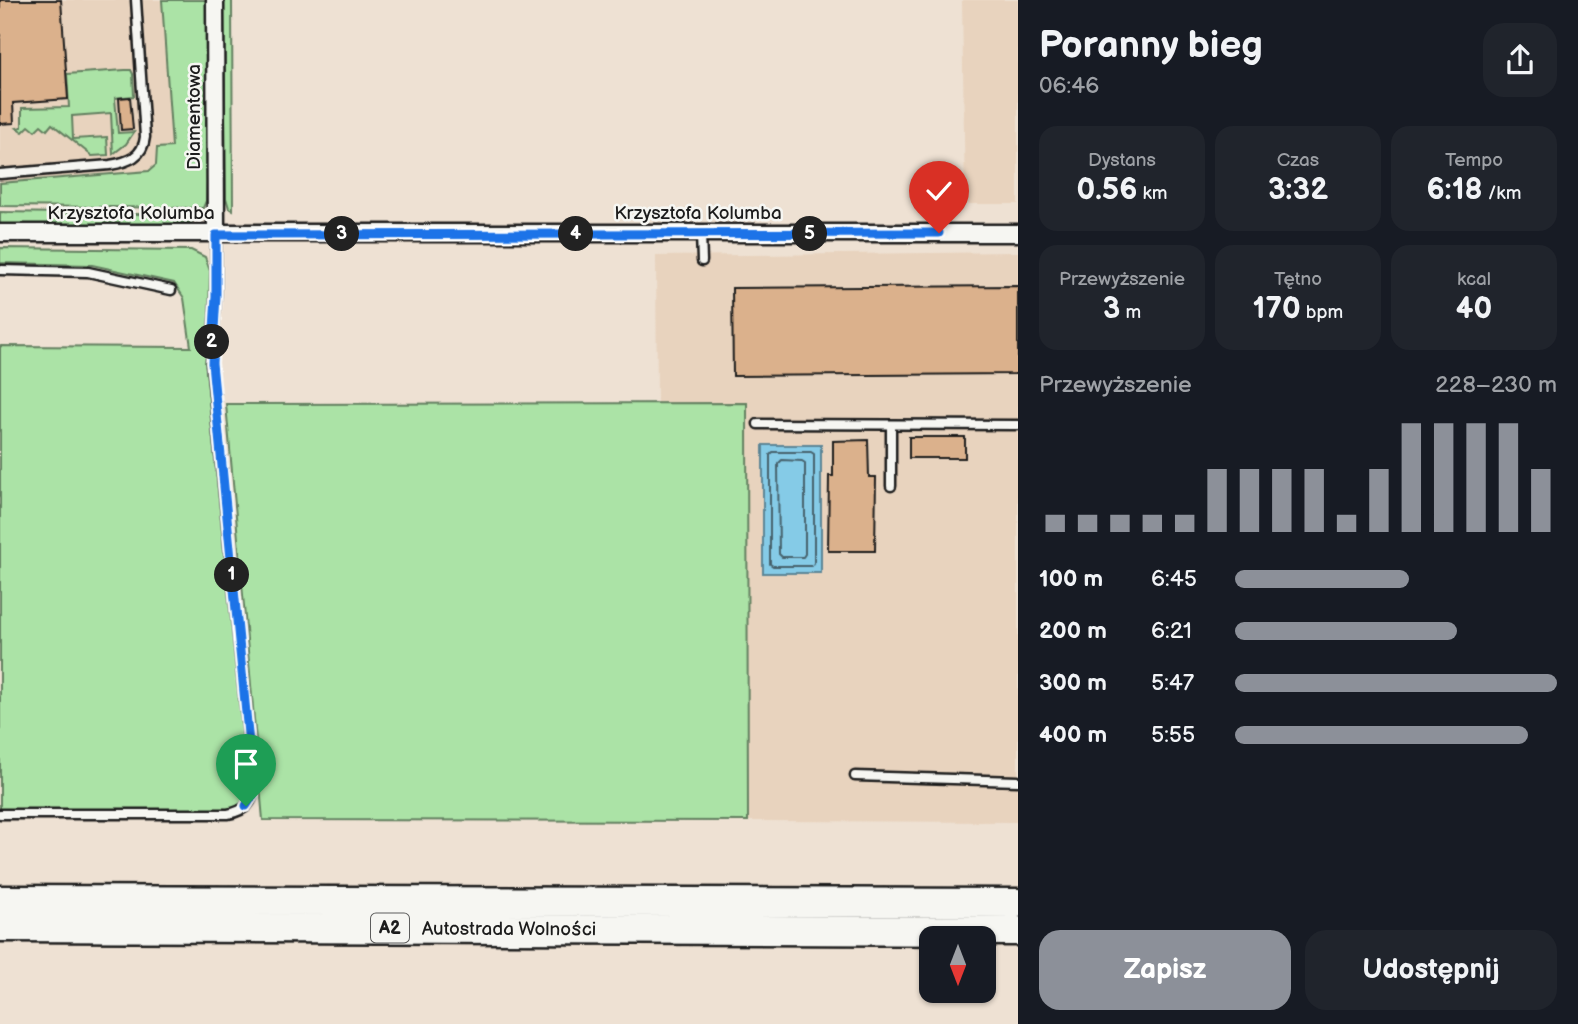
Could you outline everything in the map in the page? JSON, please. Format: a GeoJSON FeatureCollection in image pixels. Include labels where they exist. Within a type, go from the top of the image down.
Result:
{"type":"FeatureCollection","features":[{"type":"Feature","properties":{"kind":"highway","name":"Autostrada Wolności"},"geometry":{"type":"LineString","coordinates":[[0,900],[1018,903]]}},
{"type":"Feature","properties":{"kind":"highway","name":"Autostrada Wolności"},"geometry":{"type":"LineString","coordinates":[[0,927],[1018,931]]}},
{"type":"Feature","properties":{"kind":"street","name":"Diamentowa"},"geometry":{"type":"LineString","coordinates":[[215,0],[216,235]]}},
{"type":"Feature","properties":{"kind":"street","name":"Krzysztofa Kolumba"},"geometry":{"type":"LineString","coordinates":[[0,233],[1018,233]]}},
{"type":"Feature","properties":{"kind":"lane"},"geometry":{"type":"LineString","coordinates":[[0,174],[110,165],[137,156],[144,145],[145,137],[136,0]]}},
{"type":"Feature","properties":{"kind":"lane"},"geometry":{"type":"LineString","coordinates":[[701,234],[702,261]]}},
{"type":"Feature","properties":{"kind":"lane"},"geometry":{"type":"LineString","coordinates":[[0,814],[228,814],[242,810],[252,799],[253,785],[212,363],[216,235]]}},
{"type":"Feature","properties":{"kind":"lane"},"geometry":{"type":"LineString","coordinates":[[0,270],[88,272],[171,289]]}},
{"type":"Feature","properties":{"kind":"lane"},"geometry":{"type":"LineString","coordinates":[[758,424],[1018,425]]}},
{"type":"Feature","properties":{"kind":"lane"},"geometry":{"type":"LineString","coordinates":[[891,425],[891,486]]}},
{"type":"Feature","properties":{"kind":"lane"},"geometry":{"type":"LineString","coordinates":[[855,776],[1018,781]]}},
{"type":"Feature","properties":{"kind":"shaded area"},"geometry":{"type":"Polygon","coordinates":[[[0,0],[188,0],[188,186],[92,206],[0,206],[0,0]]]}},
{"type":"Feature","properties":{"kind":"shaded area"},"geometry":{"type":"Polygon","coordinates":[[[962,0],[1018,0],[1018,204],[965,204],[962,0]]]}},
{"type":"Feature","properties":{"kind":"shaded area"},"geometry":{"type":"Polygon","coordinates":[[[1018,252],[1018,822],[748,821],[747,403],[657,404],[656,256],[1018,252]]]}},
{"type":"Feature","properties":{"kind":"green space"},"geometry":{"type":"Polygon","coordinates":[[[162,0],[206,0],[207,182],[203,208],[0,206],[0,183],[149,171],[156,165],[157,148],[172,147],[162,0]]]}},
{"type":"Feature","properties":{"kind":"green space"},"geometry":{"type":"Polygon","coordinates":[[[224,0],[232,0],[233,210],[229,208],[226,198],[224,0]]]}},
{"type":"Feature","properties":{"kind":"green space"},"geometry":{"type":"Polygon","coordinates":[[[131,70],[134,96],[115,98],[118,133],[134,132],[126,144],[113,154],[111,113],[72,116],[73,139],[107,137],[108,155],[92,156],[52,124],[47,130],[41,125],[35,131],[29,126],[23,132],[17,128],[22,127],[22,108],[69,107],[67,74],[131,70]]]}},
{"type":"Feature","properties":{"kind":"green space"},"geometry":{"type":"Polygon","coordinates":[[[0,212],[201,215],[191,222],[169,225],[0,224],[0,212]]]}},
{"type":"Feature","properties":{"kind":"green space"},"geometry":{"type":"Polygon","coordinates":[[[0,248],[191,250],[205,257],[210,271],[208,364],[250,791],[246,800],[234,809],[0,811],[0,346],[191,347],[184,298],[174,283],[92,265],[0,263],[0,248]]]}},
{"type":"Feature","properties":{"kind":"green space"},"geometry":{"type":"Polygon","coordinates":[[[747,403],[748,821],[263,820],[226,404],[747,403]]]}},
{"type":"Feature","properties":{"kind":"water"},"geometry":{"type":"Polygon","coordinates":[[[763,445],[821,445],[821,573],[763,573],[763,445]]]}},
{"type":"Feature","properties":{"kind":"building"},"geometry":{"type":"Polygon","coordinates":[[[0,0],[61,0],[68,99],[13,103],[14,123],[0,124],[0,0]]]}},
{"type":"Feature","properties":{"kind":"building"},"geometry":{"type":"Polygon","coordinates":[[[130,97],[133,129],[121,130],[119,98],[130,97]]]}},
{"type":"Feature","properties":{"kind":"building"},"geometry":{"type":"Polygon","coordinates":[[[1018,286],[1018,374],[733,376],[732,288],[1018,286]]]}},
{"type":"Feature","properties":{"kind":"building"},"geometry":{"type":"Polygon","coordinates":[[[909,437],[965,437],[965,458],[909,458],[909,437]]]}},
{"type":"Feature","properties":{"kind":"building"},"geometry":{"type":"Polygon","coordinates":[[[868,440],[869,477],[876,477],[875,551],[828,551],[829,476],[833,476],[833,441],[868,440]]]}},
{"type":"Feature","properties":{"kind":"route"},"geometry":{"type":"LineString","coordinates":[[246,806],[253,795],[253,785],[212,363],[216,235],[939,233]]}}]}
